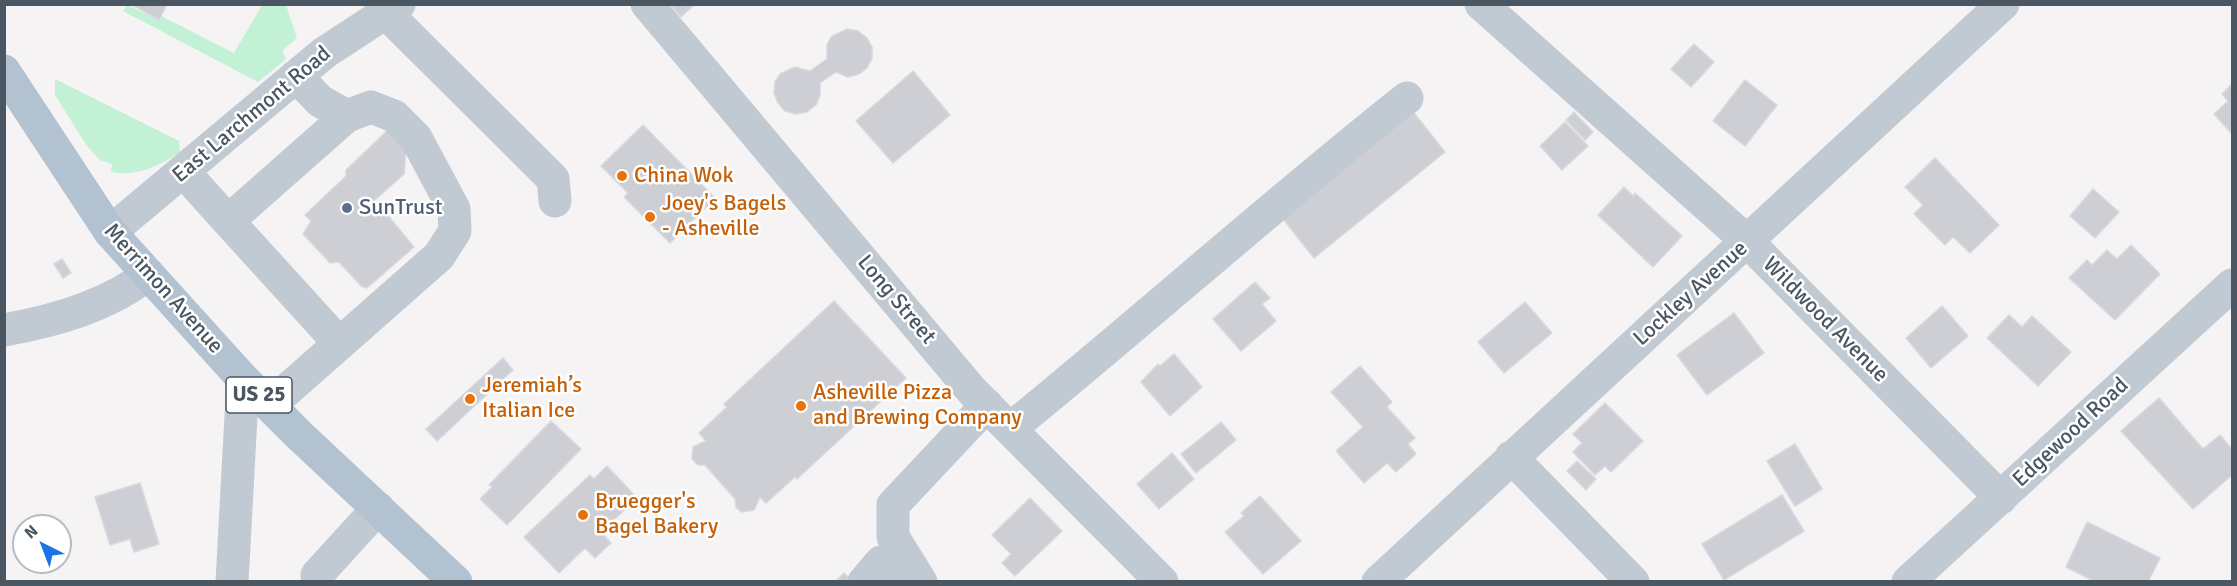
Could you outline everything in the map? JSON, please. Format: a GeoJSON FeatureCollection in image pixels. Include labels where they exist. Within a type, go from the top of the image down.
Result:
{"type":"FeatureCollection","features":[{"type":"Feature","properties":{"kind":"main road","name":"Merrimon Avenue"},"geometry":{"type":"LineString","coordinates":[[4,70],[110,232],[243,379],[456,582]]}},
{"type":"Feature","properties":{"kind":"street","name":"Long Street"},"geometry":{"type":"LineString","coordinates":[[647,4],[987,405],[1162,582]]}},
{"type":"Feature","properties":{"kind":"street","name":"Wildwood Avenue"},"geometry":{"type":"LineString","coordinates":[[1481,4],[1748,242],[2001,498]]}},
{"type":"Feature","properties":{"kind":"street","name":"Lockley Avenue"},"geometry":{"type":"LineString","coordinates":[[1378,582],[2003,4]]}},
{"type":"Feature","properties":{"kind":"street"},"geometry":{"type":"LineString","coordinates":[[392,9],[553,179],[555,201]]}},
{"type":"Feature","properties":{"kind":"street","name":"East Larchmont Road"},"geometry":{"type":"LineString","coordinates":[[110,232],[324,53],[392,9]]}},
{"type":"Feature","properties":{"kind":"street"},"geometry":{"type":"LineString","coordinates":[[296,76],[320,101],[347,116]]}},
{"type":"Feature","properties":{"kind":"street"},"geometry":{"type":"LineString","coordinates":[[1010,429],[1128,332],[1291,190],[1407,98]]}},
{"type":"Feature","properties":{"kind":"street"},"geometry":{"type":"LineString","coordinates":[[228,220],[347,116],[371,107],[394,116],[416,138],[454,209],[455,231],[438,256],[270,405]]}},
{"type":"Feature","properties":{"kind":"street"},"geometry":{"type":"LineString","coordinates":[[183,171],[339,343]]}},
{"type":"Feature","properties":{"kind":"street"},"geometry":{"type":"LineString","coordinates":[[4,330],[56,319],[127,291],[148,274]]}},
{"type":"Feature","properties":{"kind":"street","name":"Edgewood Road"},"geometry":{"type":"LineString","coordinates":[[1908,582],[2228,298]]}},
{"type":"Feature","properties":{"kind":"street"},"geometry":{"type":"LineString","coordinates":[[232,582],[243,379]]}},
{"type":"Feature","properties":{"kind":"street"},"geometry":{"type":"LineString","coordinates":[[921,582],[893,537],[893,505],[987,405]]}},
{"type":"Feature","properties":{"kind":"street"},"geometry":{"type":"LineString","coordinates":[[1512,457],[1633,582]]}},
{"type":"Feature","properties":{"kind":"street"},"geometry":{"type":"LineString","coordinates":[[318,582],[316,574],[378,508]]}},
{"type":"Feature","properties":{"kind":"street"},"geometry":{"type":"LineString","coordinates":[[864,582],[881,562],[897,582]]}},
{"type":"Feature","properties":{"kind":"green space"},"geometry":{"type":"Polygon","coordinates":[[[127,5],[158,19],[161,16],[234,53],[262,5],[286,5],[297,38],[282,51],[286,59],[258,82],[123,11],[127,5]]]}},
{"type":"Feature","properties":{"kind":"green space"},"geometry":{"type":"Polygon","coordinates":[[[55,79],[179,141],[180,153],[139,172],[111,172],[112,164],[100,160],[87,146],[55,95],[55,79]]]}},
{"type":"Feature","properties":{"kind":"building"},"geometry":{"type":"Polygon","coordinates":[[[131,4],[167,4],[159,20],[131,4]]]}},
{"type":"Feature","properties":{"kind":"building"},"geometry":{"type":"Polygon","coordinates":[[[670,4],[695,4],[681,17],[670,4]]]}},
{"type":"Feature","properties":{"kind":"building"},"geometry":{"type":"Polygon","coordinates":[[[847,29],[858,31],[867,38],[872,47],[872,58],[867,68],[859,74],[848,77],[836,72],[820,83],[820,95],[816,105],[807,112],[796,114],[785,111],[778,103],[774,93],[775,82],[780,74],[795,67],[810,71],[827,59],[827,45],[831,37],[847,29]]]}},
{"type":"Feature","properties":{"kind":"building"},"geometry":{"type":"Polygon","coordinates":[[[1694,44],[1714,62],[1691,87],[1671,69],[1694,44]]]}},
{"type":"Feature","properties":{"kind":"building"},"geometry":{"type":"Polygon","coordinates":[[[913,71],[950,115],[893,163],[856,121],[913,71]]]}},
{"type":"Feature","properties":{"kind":"building"},"geometry":{"type":"Polygon","coordinates":[[[1745,80],[1777,105],[1745,146],[1713,121],[1745,80]]]}},
{"type":"Feature","properties":{"kind":"building"},"geometry":{"type":"Polygon","coordinates":[[[2232,84],[2232,134],[2214,114],[2228,101],[2222,94],[2232,84]]]}},
{"type":"Feature","properties":{"kind":"building"},"geometry":{"type":"Polygon","coordinates":[[[1574,112],[1593,132],[1585,140],[1566,120],[1574,112]]]}},
{"type":"Feature","properties":{"kind":"building"},"geometry":{"type":"Polygon","coordinates":[[[1414,113],[1445,152],[1314,258],[1283,219],[1414,113]]]}},
{"type":"Feature","properties":{"kind":"building"},"geometry":{"type":"Polygon","coordinates":[[[1565,122],[1588,146],[1562,170],[1540,146],[1565,122]]]}},
{"type":"Feature","properties":{"kind":"building"},"geometry":{"type":"Polygon","coordinates":[[[643,125],[715,198],[670,243],[624,197],[628,193],[601,166],[643,125]]]}},
{"type":"Feature","properties":{"kind":"building","name":"SunTrust"},"geometry":{"type":"Polygon","coordinates":[[[388,130],[407,137],[404,174],[375,200],[414,247],[367,288],[361,286],[339,262],[330,263],[303,234],[311,221],[305,215],[346,176],[346,170],[388,130]]]}},
{"type":"Feature","properties":{"kind":"building"},"geometry":{"type":"Polygon","coordinates":[[[1935,158],[1999,225],[1970,253],[1953,237],[1945,245],[1914,214],[1923,205],[1905,187],[1935,158]]]}},
{"type":"Feature","properties":{"kind":"building"},"geometry":{"type":"Polygon","coordinates":[[[1624,187],[1633,196],[1635,193],[1682,236],[1653,267],[1598,215],[1624,187]]]}},
{"type":"Feature","properties":{"kind":"building"},"geometry":{"type":"Polygon","coordinates":[[[2093,189],[2119,212],[2095,238],[2070,216],[2093,189]]]}},
{"type":"Feature","properties":{"kind":"building"},"geometry":{"type":"Polygon","coordinates":[[[2131,245],[2160,274],[2115,320],[2069,278],[2087,260],[2092,265],[2107,250],[2117,259],[2131,245]]]}},
{"type":"Feature","properties":{"kind":"building"},"geometry":{"type":"Polygon","coordinates":[[[62,259],[71,273],[63,278],[54,264],[62,259]]]}},
{"type":"Feature","properties":{"kind":"building"},"geometry":{"type":"Polygon","coordinates":[[[1255,282],[1270,298],[1262,304],[1276,321],[1241,351],[1213,319],[1255,282]]]}},
{"type":"Feature","properties":{"kind":"building","name":"Asheville Pizza and Brewing Company"},"geometry":{"type":"Polygon","coordinates":[[[834,301],[906,378],[797,479],[795,477],[766,503],[760,497],[754,510],[741,512],[736,507],[735,499],[705,465],[698,465],[692,459],[693,447],[706,441],[699,433],[727,407],[724,404],[834,301]]]}},
{"type":"Feature","properties":{"kind":"building"},"geometry":{"type":"Polygon","coordinates":[[[1525,302],[1552,333],[1504,373],[1478,342],[1525,302]]]}},
{"type":"Feature","properties":{"kind":"building"},"geometry":{"type":"Polygon","coordinates":[[[1942,306],[1968,336],[1931,368],[1906,338],[1942,306]]]}},
{"type":"Feature","properties":{"kind":"building"},"geometry":{"type":"Polygon","coordinates":[[[1734,313],[1764,353],[1707,395],[1677,355],[1734,313]]]}},
{"type":"Feature","properties":{"kind":"building"},"geometry":{"type":"Polygon","coordinates":[[[2009,315],[2022,327],[2032,316],[2071,352],[2038,386],[1987,338],[2009,315]]]}},
{"type":"Feature","properties":{"kind":"building"},"geometry":{"type":"Polygon","coordinates":[[[1174,354],[1202,387],[1170,416],[1141,382],[1158,364],[1160,366],[1174,354]]]}},
{"type":"Feature","properties":{"kind":"building","name":"Jeremiah’s Italian Ice"},"geometry":{"type":"Polygon","coordinates":[[[503,358],[513,370],[437,441],[426,429],[503,358]]]}},
{"type":"Feature","properties":{"kind":"building"},"geometry":{"type":"Polygon","coordinates":[[[1360,366],[1392,402],[1387,407],[1415,438],[1408,444],[1416,454],[1396,472],[1387,463],[1364,483],[1336,451],[1363,427],[1331,392],[1360,366]]]}},
{"type":"Feature","properties":{"kind":"building"},"geometry":{"type":"Polygon","coordinates":[[[2159,398],[2203,449],[2220,435],[2232,449],[2232,475],[2193,509],[2121,431],[2159,398]]]}},
{"type":"Feature","properties":{"kind":"building"},"geometry":{"type":"Polygon","coordinates":[[[1605,403],[1643,441],[1611,472],[1605,466],[1595,475],[1573,452],[1582,443],[1573,434],[1605,403]]]}},
{"type":"Feature","properties":{"kind":"building"},"geometry":{"type":"Polygon","coordinates":[[[551,421],[581,449],[507,525],[480,499],[492,487],[489,485],[551,421]]]}},
{"type":"Feature","properties":{"kind":"building"},"geometry":{"type":"Polygon","coordinates":[[[1221,422],[1236,440],[1196,473],[1181,454],[1221,422]]]}},
{"type":"Feature","properties":{"kind":"building"},"geometry":{"type":"Polygon","coordinates":[[[1795,444],[1822,489],[1795,506],[1767,461],[1795,444]]]}},
{"type":"Feature","properties":{"kind":"building"},"geometry":{"type":"Polygon","coordinates":[[[1172,453],[1194,479],[1159,509],[1137,484],[1172,453]]]}},
{"type":"Feature","properties":{"kind":"building"},"geometry":{"type":"Polygon","coordinates":[[[1577,461],[1596,479],[1586,490],[1567,471],[1577,461]]]}},
{"type":"Feature","properties":{"kind":"building","name":"Bruegger's Bagel Bakery"},"geometry":{"type":"Polygon","coordinates":[[[607,466],[637,498],[601,532],[611,543],[595,558],[585,548],[559,573],[524,537],[590,475],[594,479],[607,466]]]}},
{"type":"Feature","properties":{"kind":"building"},"geometry":{"type":"Polygon","coordinates":[[[140,483],[159,544],[134,552],[130,539],[110,545],[95,497],[140,483]]]}},
{"type":"Feature","properties":{"kind":"building"},"geometry":{"type":"Polygon","coordinates":[[[1782,495],[1804,531],[1724,580],[1702,544],[1782,495]]]}},
{"type":"Feature","properties":{"kind":"building"},"geometry":{"type":"Polygon","coordinates":[[[1260,496],[1301,541],[1263,574],[1225,532],[1244,516],[1241,513],[1260,496]]]}},
{"type":"Feature","properties":{"kind":"building"},"geometry":{"type":"Polygon","coordinates":[[[1030,498],[1062,531],[1015,576],[1002,563],[1011,554],[992,535],[1030,498]]]}},
{"type":"Feature","properties":{"kind":"building"},"geometry":{"type":"Polygon","coordinates":[[[2087,522],[2160,558],[2148,582],[2096,582],[2066,567],[2087,522]]]}},
{"type":"Feature","properties":{"kind":"building"},"geometry":{"type":"Polygon","coordinates":[[[844,573],[853,582],[835,582],[844,573]]]}},
{"type":"Feature","properties":{"kind":"place","name":"China Wok"},"geometry":{"type":"Point","coordinates":[622,176]}},
{"type":"Feature","properties":{"kind":"place","name":"SunTrust"},"geometry":{"type":"Point","coordinates":[347,208]}},
{"type":"Feature","properties":{"kind":"place","name":"Joey's Bagels - Asheville"},"geometry":{"type":"Point","coordinates":[650,217]}},
{"type":"Feature","properties":{"kind":"place","name":"Jeremiah’s Italian Ice"},"geometry":{"type":"Point","coordinates":[470,399]}},
{"type":"Feature","properties":{"kind":"place","name":"Asheville Pizza and Brewing Company"},"geometry":{"type":"Point","coordinates":[801,406]}},
{"type":"Feature","properties":{"kind":"place","name":"Bruegger's Bagel Bakery"},"geometry":{"type":"Point","coordinates":[583,515]}}]}
